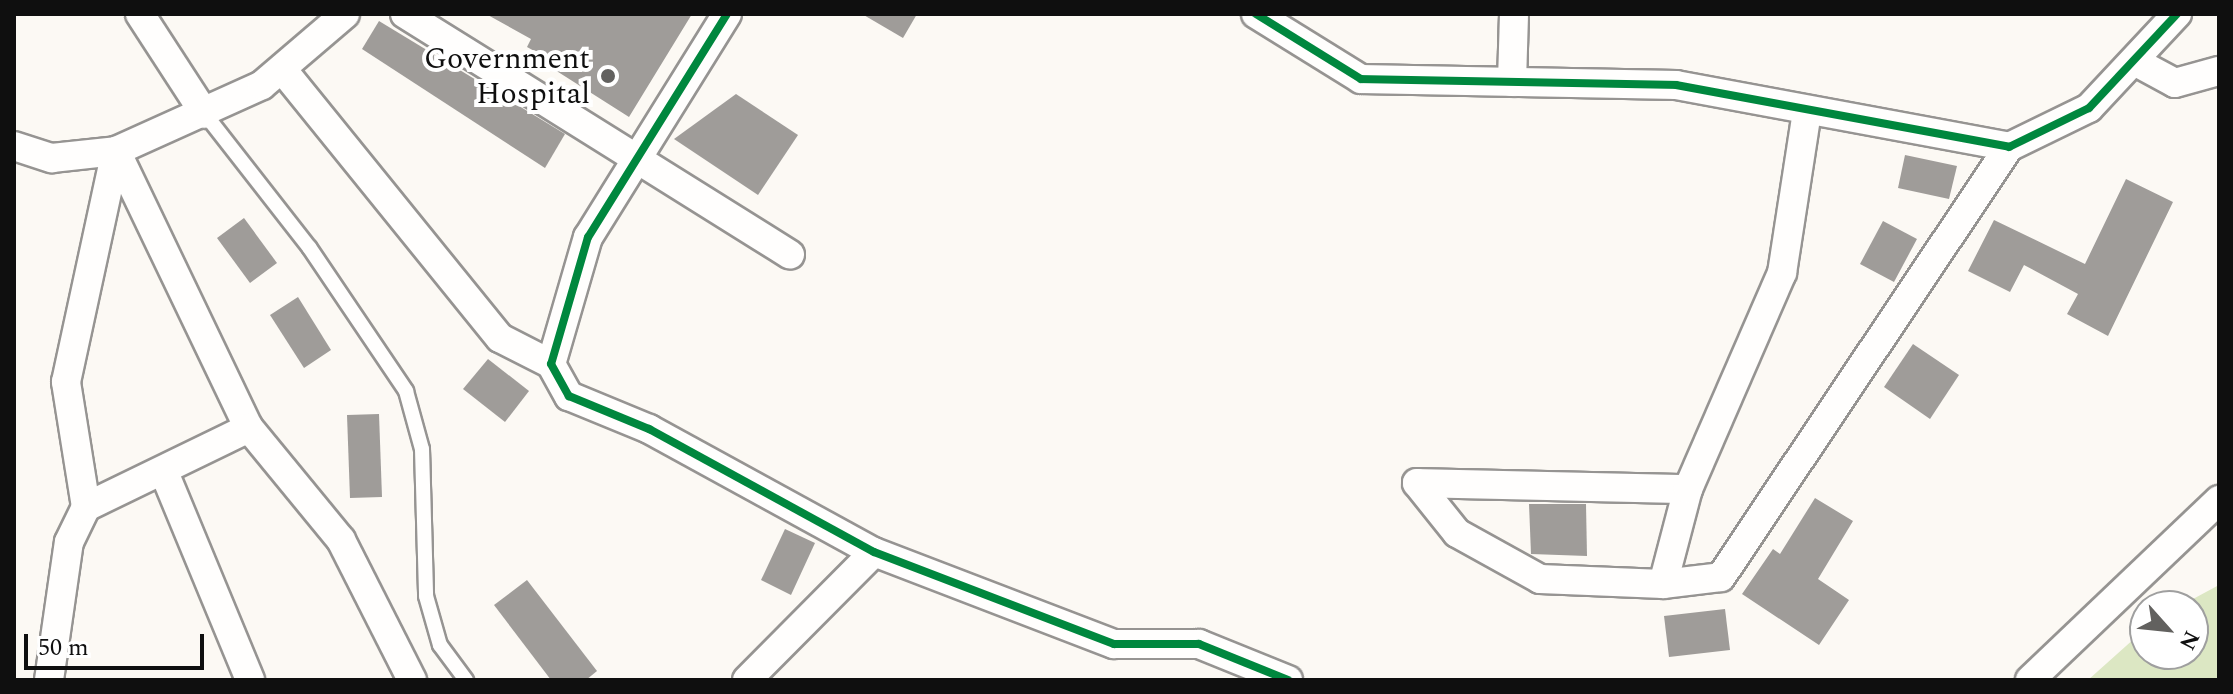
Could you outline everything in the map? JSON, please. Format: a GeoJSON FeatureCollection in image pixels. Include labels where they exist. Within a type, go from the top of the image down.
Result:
{"type":"FeatureCollection","features":[{"type":"Feature","properties":{"kind":"street"},"geometry":{"type":"LineString","coordinates":[[140,14],[205,114]]}},
{"type":"Feature","properties":{"kind":"street"},"geometry":{"type":"LineString","coordinates":[[14,146],[52,158],[116,151],[205,114],[282,69],[345,14]]}},
{"type":"Feature","properties":{"kind":"street"},"geometry":{"type":"LineString","coordinates":[[405,14],[790,255]]}},
{"type":"Feature","properties":{"kind":"street"},"geometry":{"type":"LineString","coordinates":[[551,364],[588,237],[727,14]]}},
{"type":"Feature","properties":{"kind":"street"},"geometry":{"type":"LineString","coordinates":[[1256,14],[1361,79],[1676,85],[2009,147]]}},
{"type":"Feature","properties":{"kind":"street"},"geometry":{"type":"LineString","coordinates":[[1512,82],[1514,14]]}},
{"type":"Feature","properties":{"kind":"street"},"geometry":{"type":"LineString","coordinates":[[1688,489],[1417,483],[1457,533],[1540,579],[1707,583],[1734,563],[2009,147],[2089,108],[2136,62],[2177,14]]}},
{"type":"Feature","properties":{"kind":"street"},"geometry":{"type":"LineString","coordinates":[[2136,62],[2175,83],[2219,71]]}},
{"type":"Feature","properties":{"kind":"street"},"geometry":{"type":"LineString","coordinates":[[282,69],[500,338],[551,364],[569,396],[649,429],[874,552],[1114,644],[1199,644],[1288,680]]}},
{"type":"Feature","properties":{"kind":"street"},"geometry":{"type":"LineString","coordinates":[[1663,584],[1688,489],[1782,273],[1807,111]]}},
{"type":"Feature","properties":{"kind":"street"},"geometry":{"type":"LineString","coordinates":[[116,151],[249,428],[341,540],[412,680]]}},
{"type":"Feature","properties":{"kind":"street"},"geometry":{"type":"LineString","coordinates":[[49,680],[69,542],[86,507],[66,382],[116,151]]}},
{"type":"Feature","properties":{"kind":"street"},"geometry":{"type":"LineString","coordinates":[[86,507],[164,472],[249,428]]}},
{"type":"Feature","properties":{"kind":"street"},"geometry":{"type":"LineString","coordinates":[[164,472],[250,680]]}},
{"type":"Feature","properties":{"kind":"street"},"geometry":{"type":"LineString","coordinates":[[2030,680],[2219,500]]}},
{"type":"Feature","properties":{"kind":"street"},"geometry":{"type":"LineString","coordinates":[[747,680],[874,552]]}},
{"type":"Feature","properties":{"kind":"lane"},"geometry":{"type":"LineString","coordinates":[[205,114],[309,247],[406,391],[422,449],[426,596],[440,645],[466,680]]}},
{"type":"Feature","properties":{"kind":"green space"},"geometry":{"type":"Polygon","coordinates":[[[2219,585],[2219,680],[2088,680],[2129,643],[2129,670],[2209,670],[2209,590],[2219,585]]]}},
{"type":"Feature","properties":{"kind":"building","name":"Government Hospital"},"geometry":{"type":"Polygon","coordinates":[[[486,14],[692,14],[629,117],[544,63],[547,58],[527,47],[531,39],[486,14]]]}},
{"type":"Feature","properties":{"kind":"building"},"geometry":{"type":"Polygon","coordinates":[[[862,14],[917,14],[903,38],[862,14]]]}},
{"type":"Feature","properties":{"kind":"building"},"geometry":{"type":"Polygon","coordinates":[[[379,21],[565,134],[545,168],[362,49],[379,21]]]}},
{"type":"Feature","properties":{"kind":"building"},"geometry":{"type":"Polygon","coordinates":[[[736,94],[798,135],[758,195],[674,139],[736,94]]]}},
{"type":"Feature","properties":{"kind":"building"},"geometry":{"type":"Polygon","coordinates":[[[1905,155],[1957,166],[1949,199],[1898,188],[1905,155]]]}},
{"type":"Feature","properties":{"kind":"building"},"geometry":{"type":"Polygon","coordinates":[[[2126,179],[2173,202],[2108,336],[2067,314],[2078,294],[2024,265],[2010,292],[1968,271],[1994,220],[2085,264],[2126,179]]]}},
{"type":"Feature","properties":{"kind":"building"},"geometry":{"type":"Polygon","coordinates":[[[244,218],[277,263],[250,283],[217,238],[244,218]]]}},
{"type":"Feature","properties":{"kind":"building"},"geometry":{"type":"Polygon","coordinates":[[[1883,221],[1917,239],[1894,282],[1860,264],[1883,221]]]}},
{"type":"Feature","properties":{"kind":"building"},"geometry":{"type":"Polygon","coordinates":[[[298,297],[331,350],[304,368],[270,315],[298,297]]]}},
{"type":"Feature","properties":{"kind":"building"},"geometry":{"type":"Polygon","coordinates":[[[1913,344],[1959,375],[1930,419],[1884,387],[1913,344]]]}},
{"type":"Feature","properties":{"kind":"building"},"geometry":{"type":"Polygon","coordinates":[[[488,359],[529,391],[505,422],[463,389],[488,359]]]}},
{"type":"Feature","properties":{"kind":"building"},"geometry":{"type":"Polygon","coordinates":[[[379,414],[382,497],[350,498],[347,415],[379,414]]]}},
{"type":"Feature","properties":{"kind":"building"},"geometry":{"type":"Polygon","coordinates":[[[1815,498],[1853,521],[1818,579],[1849,600],[1819,645],[1742,594],[1773,549],[1780,554],[1815,498]]]}},
{"type":"Feature","properties":{"kind":"building"},"geometry":{"type":"Polygon","coordinates":[[[1529,504],[1586,504],[1587,556],[1531,554],[1529,504]]]}},
{"type":"Feature","properties":{"kind":"building"},"geometry":{"type":"Polygon","coordinates":[[[785,529],[815,543],[791,595],[761,580],[785,529]]]}},
{"type":"Feature","properties":{"kind":"building"},"geometry":{"type":"Polygon","coordinates":[[[527,580],[597,671],[586,680],[551,680],[494,605],[527,580]]]}},
{"type":"Feature","properties":{"kind":"building"},"geometry":{"type":"Polygon","coordinates":[[[1725,609],[1730,650],[1669,657],[1664,616],[1725,609]]]}},
{"type":"Feature","properties":{"kind":"cycle path"},"geometry":{"type":"LineString","coordinates":[[727,14],[588,237],[551,364],[569,396],[649,429],[874,552],[1114,644],[1199,644],[1288,680]]}},
{"type":"Feature","properties":{"kind":"cycle path"},"geometry":{"type":"LineString","coordinates":[[1256,14],[1361,79],[1676,85],[2009,147],[2089,108],[2177,14]]}},
{"type":"Feature","properties":{"kind":"place","name":"Government Hospital"},"geometry":{"type":"Point","coordinates":[608,76]}}]}
